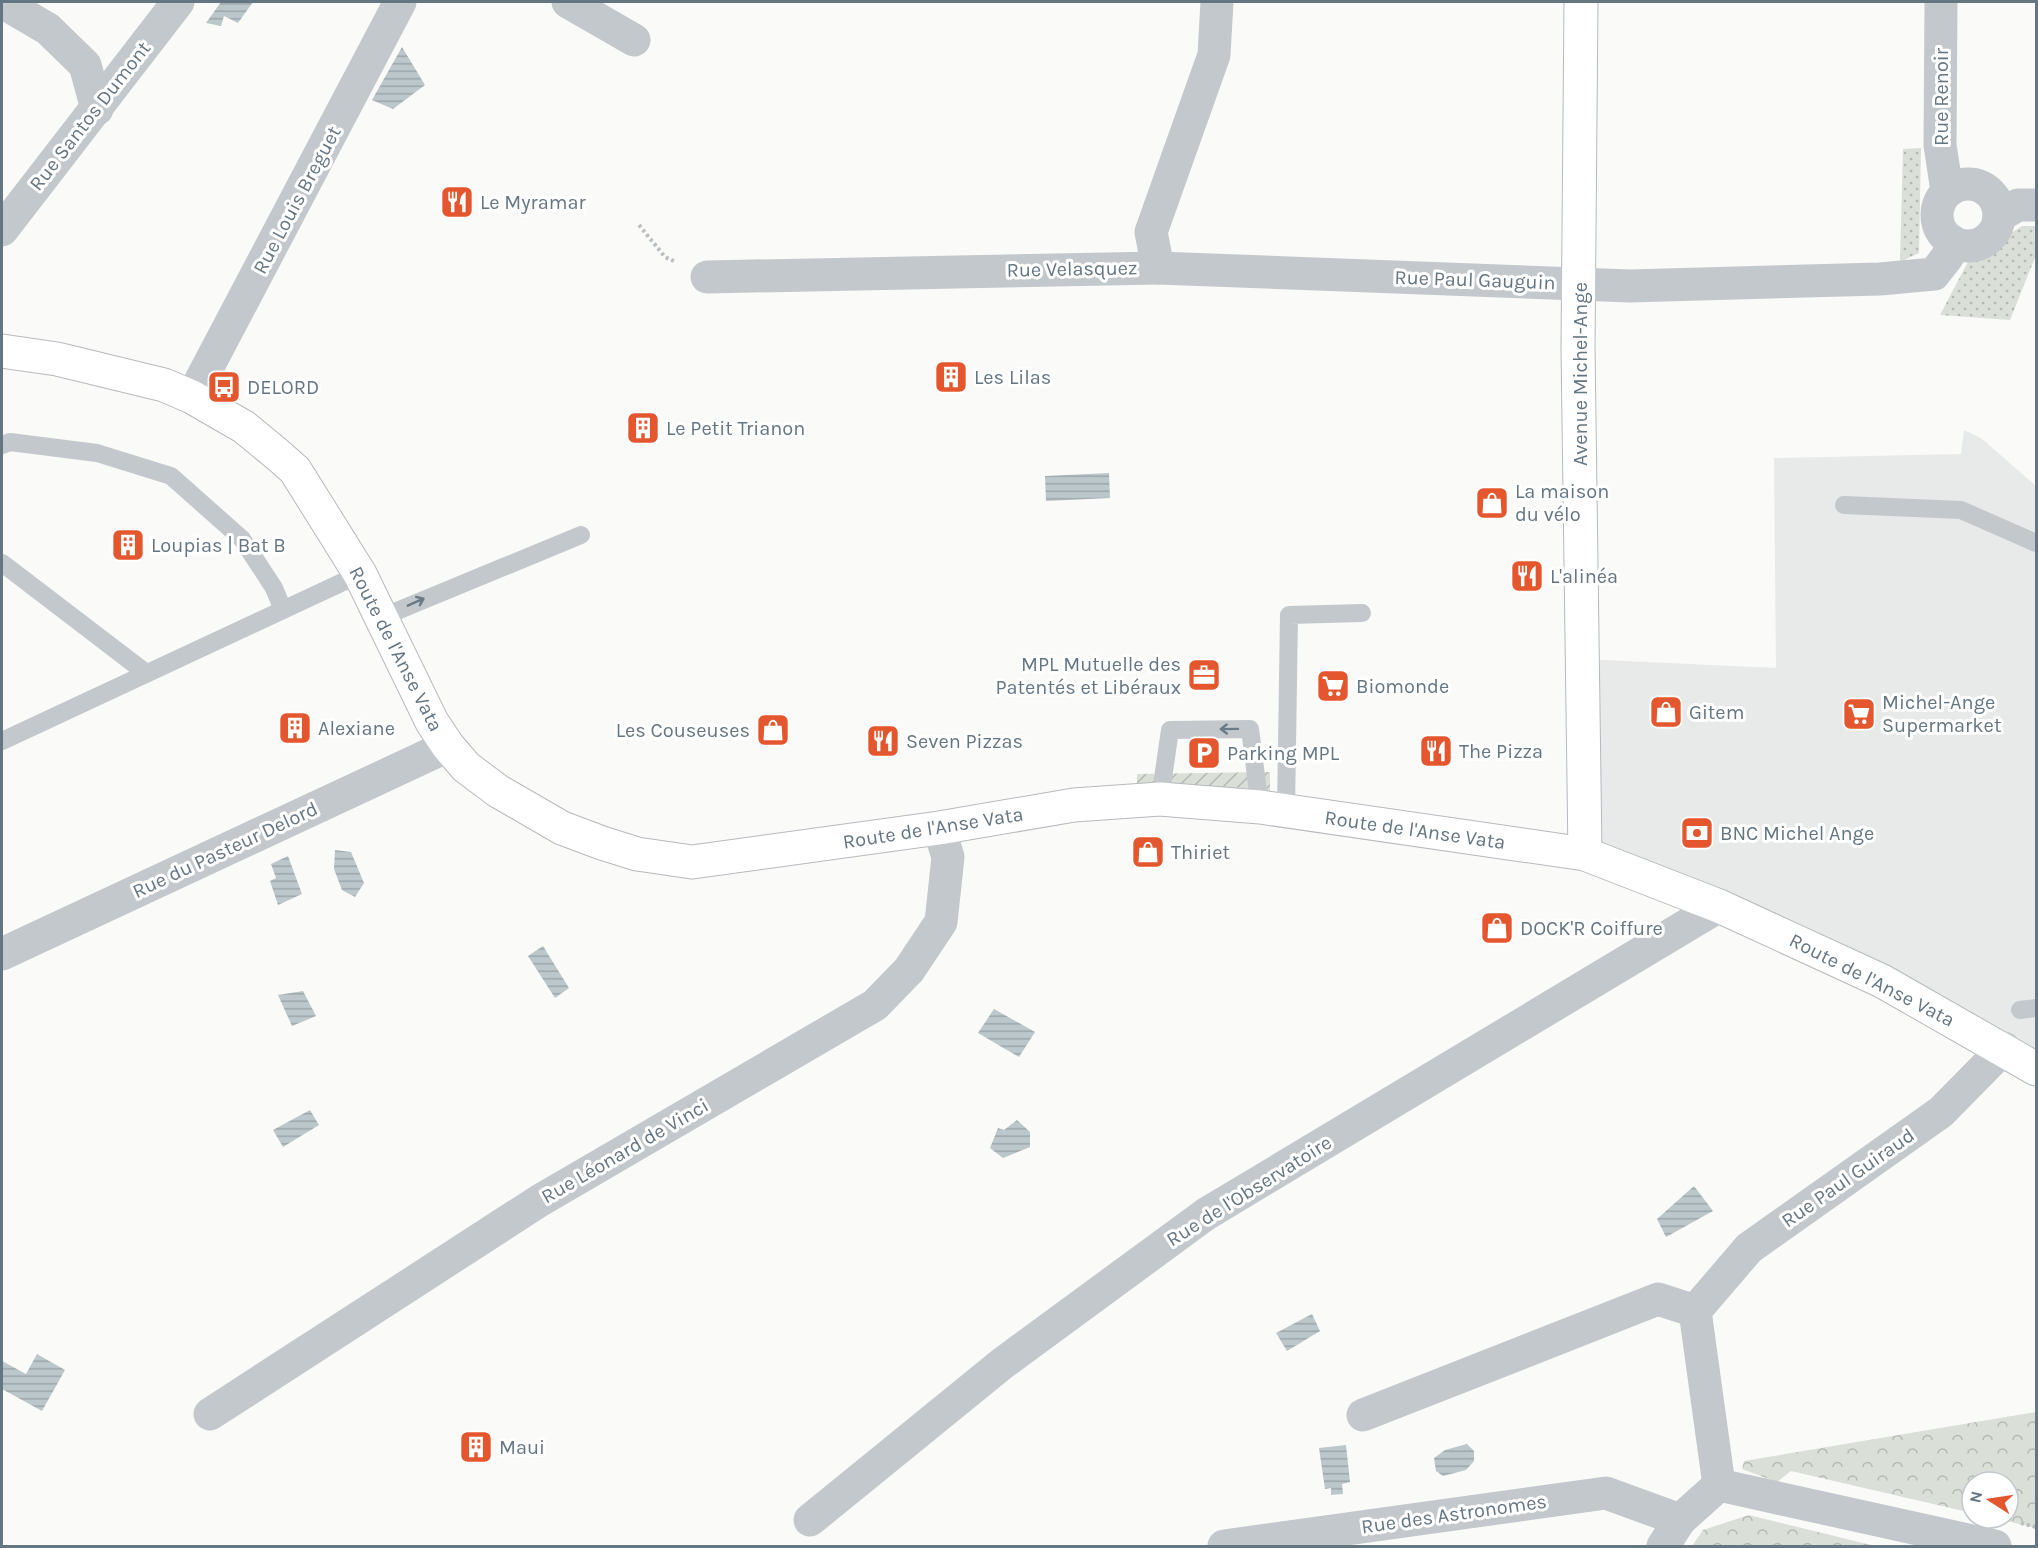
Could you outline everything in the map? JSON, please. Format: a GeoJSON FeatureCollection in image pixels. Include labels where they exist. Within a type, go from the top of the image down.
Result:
{"type":"FeatureCollection","features":[{"type":"Feature","properties":{"kind":"main road","name":"Avenue Michel-Ange"},"geometry":{"type":"LineString","coordinates":[[1581,2],[1579,285],[1585,854]]}},
{"type":"Feature","properties":{"kind":"main road","name":"Route de l'Anse Vata"},"geometry":{"type":"LineString","coordinates":[[2,351],[57,358],[164,385],[192,397],[244,428],[295,470],[360,574],[432,722],[448,746],[466,767],[527,809],[562,828],[637,854],[692,862],[939,828],[1074,805],[1160,799],[1273,809],[1585,854],[1719,906],[1882,981],[2037,1068]]}},
{"type":"Feature","properties":{"kind":"street"},"geometry":{"type":"LineString","coordinates":[[2,2],[48,28],[85,65],[97,109]]}},
{"type":"Feature","properties":{"kind":"street","name":"Rue Santos Dumont"},"geometry":{"type":"LineString","coordinates":[[2,230],[178,2]]}},
{"type":"Feature","properties":{"kind":"street","name":"Rue Louis Breguet"},"geometry":{"type":"LineString","coordinates":[[192,397],[400,2]]}},
{"type":"Feature","properties":{"kind":"street"},"geometry":{"type":"LineString","coordinates":[[568,2],[634,40]]}},
{"type":"Feature","properties":{"kind":"street","name":"Rue Velasquez"},"geometry":{"type":"LineString","coordinates":[[707,277],[1158,268],[1151,232],[1214,55],[1216,2]]}},
{"type":"Feature","properties":{"kind":"street","name":"Rue Renoir"},"geometry":{"type":"LineString","coordinates":[[1941,2],[1940,145],[1947,191]]}},
{"type":"Feature","properties":{"kind":"street"},"geometry":{"type":"LineString","coordinates":[[1966,183],[1985,189],[1993,196],[1999,216],[1994,231],[1983,242],[1967,246],[1952,241],[1944,235],[1937,218],[1938,208],[1947,191],[1966,183]]}},
{"type":"Feature","properties":{"kind":"street"},"geometry":{"type":"LineString","coordinates":[[1999,216],[2018,205],[2037,205]]}},
{"type":"Feature","properties":{"kind":"street","name":"Rue Paul Gauguin"},"geometry":{"type":"LineString","coordinates":[[1158,268],[1579,285],[1913,277],[1934,274],[1948,256],[1952,241]]}},
{"type":"Feature","properties":{"kind":"street","name":"Rue du Pasteur Delord"},"geometry":{"type":"LineString","coordinates":[[2,954],[448,746]]}},
{"type":"Feature","properties":{"kind":"street","name":"Rue Léonard de Vinci"},"geometry":{"type":"LineString","coordinates":[[210,1414],[539,1201],[875,1005],[909,970],[941,922],[948,857],[939,828]]}},
{"type":"Feature","properties":{"kind":"street","name":"Rue de l'Observatoire"},"geometry":{"type":"LineString","coordinates":[[810,1521],[1003,1363],[1206,1214],[1719,906]]}},
{"type":"Feature","properties":{"kind":"street","name":"Rue Paul Guiraud"},"geometry":{"type":"LineString","coordinates":[[1695,1311],[1749,1248],[1941,1112],[2004,1048]]}},
{"type":"Feature","properties":{"kind":"street"},"geometry":{"type":"LineString","coordinates":[[1363,1415],[1658,1299],[1695,1311],[1719,1485]]}},
{"type":"Feature","properties":{"kind":"street"},"geometry":{"type":"LineString","coordinates":[[1672,1533],[1719,1485]]}},
{"type":"Feature","properties":{"kind":"street"},"geometry":{"type":"LineString","coordinates":[[1719,1485],[1995,1546]]}},
{"type":"Feature","properties":{"kind":"street","name":"Rue des Astronomes"},"geometry":{"type":"LineString","coordinates":[[1224,1546],[1606,1493],[1672,1533]]}},
{"type":"Feature","properties":{"kind":"lane"},"geometry":{"type":"LineString","coordinates":[[2,445],[10,442],[97,453],[171,476],[242,539],[274,588],[283,610]]}},
{"type":"Feature","properties":{"kind":"lane"},"geometry":{"type":"LineString","coordinates":[[1844,505],[1961,510],[2037,543]]}},
{"type":"Feature","properties":{"kind":"lane"},"geometry":{"type":"LineString","coordinates":[[380,618],[452,586],[581,535]]}},
{"type":"Feature","properties":{"kind":"lane"},"geometry":{"type":"LineString","coordinates":[[2,563],[146,673]]}},
{"type":"Feature","properties":{"kind":"lane"},"geometry":{"type":"LineString","coordinates":[[2,741],[360,574]]}},
{"type":"Feature","properties":{"kind":"lane"},"geometry":{"type":"LineString","coordinates":[[1273,809],[1289,615],[1362,613]]}},
{"type":"Feature","properties":{"kind":"lane"},"geometry":{"type":"LineString","coordinates":[[1160,799],[1170,730],[1250,729],[1273,809]]}},
{"type":"Feature","properties":{"kind":"path"},"geometry":{"type":"LineString","coordinates":[[639,225],[665,257],[707,277]]}},
{"type":"Feature","properties":{"kind":"shaded area"},"geometry":{"type":"Polygon","coordinates":[[[221,2],[253,2],[238,23],[224,16],[221,26],[206,23],[221,2]]]}},
{"type":"Feature","properties":{"kind":"shaded area"},"geometry":{"type":"Polygon","coordinates":[[[402,47],[425,85],[393,109],[372,100],[402,47]]]}},
{"type":"Feature","properties":{"kind":"shaded area"},"geometry":{"type":"Polygon","coordinates":[[[1964,430],[1981,438],[2036,486],[2036,1069],[1585,854],[1582,659],[1776,668],[1774,458],[1961,454],[1964,430]]]}},
{"type":"Feature","properties":{"kind":"shaded area"},"geometry":{"type":"Polygon","coordinates":[[[1109,473],[1110,498],[1046,501],[1045,476],[1109,473]]]}},
{"type":"Feature","properties":{"kind":"shaded area"},"geometry":{"type":"Polygon","coordinates":[[[335,850],[351,852],[364,883],[355,897],[342,890],[334,869],[335,850]]]}},
{"type":"Feature","properties":{"kind":"shaded area"},"geometry":{"type":"Polygon","coordinates":[[[288,856],[302,894],[278,905],[270,881],[276,878],[271,864],[288,856]]]}},
{"type":"Feature","properties":{"kind":"shaded area"},"geometry":{"type":"Polygon","coordinates":[[[543,946],[569,988],[555,998],[528,956],[543,946]]]}},
{"type":"Feature","properties":{"kind":"shaded area"},"geometry":{"type":"Polygon","coordinates":[[[303,991],[316,1016],[292,1026],[278,995],[303,991]]]}},
{"type":"Feature","properties":{"kind":"shaded area"},"geometry":{"type":"Polygon","coordinates":[[[994,1009],[1035,1032],[1019,1057],[978,1033],[994,1009]]]}},
{"type":"Feature","properties":{"kind":"shaded area"},"geometry":{"type":"Polygon","coordinates":[[[310,1110],[319,1125],[283,1147],[273,1130],[310,1110]]]}},
{"type":"Feature","properties":{"kind":"shaded area"},"geometry":{"type":"Polygon","coordinates":[[[1017,1120],[1030,1132],[1030,1147],[1003,1158],[990,1148],[998,1128],[1004,1130],[1017,1120]]]}},
{"type":"Feature","properties":{"kind":"shaded area"},"geometry":{"type":"Polygon","coordinates":[[[1694,1186],[1713,1211],[1666,1237],[1657,1219],[1694,1186]]]}},
{"type":"Feature","properties":{"kind":"shaded area"},"geometry":{"type":"Polygon","coordinates":[[[1312,1314],[1320,1331],[1287,1351],[1276,1333],[1312,1314]]]}},
{"type":"Feature","properties":{"kind":"shaded area"},"geometry":{"type":"Polygon","coordinates":[[[37,1354],[65,1370],[42,1411],[2,1389],[2,1361],[26,1374],[37,1354]]]}},
{"type":"Feature","properties":{"kind":"shaded area"},"geometry":{"type":"Polygon","coordinates":[[[1467,1444],[1474,1451],[1474,1461],[1466,1470],[1443,1476],[1436,1471],[1434,1458],[1445,1450],[1467,1444]]]}},
{"type":"Feature","properties":{"kind":"shaded area"},"geometry":{"type":"Polygon","coordinates":[[[1346,1445],[1350,1482],[1342,1484],[1343,1494],[1331,1495],[1331,1488],[1325,1489],[1319,1448],[1346,1445]]]}},
{"type":"Feature","properties":{"kind":"green space"},"geometry":{"type":"Polygon","coordinates":[[[1921,148],[1919,253],[1900,262],[1903,149],[1921,148]]]}},
{"type":"Feature","properties":{"kind":"green space"},"geometry":{"type":"Polygon","coordinates":[[[2022,226],[2036,226],[2036,255],[2010,320],[1940,315],[1969,260],[2022,226]]]}},
{"type":"Feature","properties":{"kind":"green space"},"geometry":{"type":"Polygon","coordinates":[[[1270,772],[1270,796],[1137,788],[1137,774],[1270,772]]]}},
{"type":"Feature","properties":{"kind":"green space"},"geometry":{"type":"Polygon","coordinates":[[[2036,1412],[2036,1528],[2020,1524],[2020,1470],[1960,1470],[1960,1510],[1791,1471],[1777,1482],[1742,1469],[1744,1461],[2036,1412]]]}},
{"type":"Feature","properties":{"kind":"green space"},"geometry":{"type":"Polygon","coordinates":[[[1749,1515],[1875,1546],[1692,1546],[1703,1530],[1749,1515]]]}},
{"type":"Feature","properties":{"kind":"place","name":"Le Myramar"},"geometry":{"type":"Point","coordinates":[457,202]}},
{"type":"Feature","properties":{"kind":"place","name":"Les Lilas"},"geometry":{"type":"Point","coordinates":[951,377]}},
{"type":"Feature","properties":{"kind":"place","name":"DELORD"},"geometry":{"type":"Point","coordinates":[224,387]}},
{"type":"Feature","properties":{"kind":"place","name":"Le Petit Trianon"},"geometry":{"type":"Point","coordinates":[643,428]}},
{"type":"Feature","properties":{"kind":"place","name":"La maison du vélo"},"geometry":{"type":"Point","coordinates":[1492,503]}},
{"type":"Feature","properties":{"kind":"place","name":"Loupias | Bat B"},"geometry":{"type":"Point","coordinates":[128,545]}},
{"type":"Feature","properties":{"kind":"place","name":"L'alinéa"},"geometry":{"type":"Point","coordinates":[1527,576]}},
{"type":"Feature","properties":{"kind":"place","name":"MPL Mutuelle des Patentés et Libéraux"},"geometry":{"type":"Point","coordinates":[1204,675]}},
{"type":"Feature","properties":{"kind":"place","name":"Biomonde"},"geometry":{"type":"Point","coordinates":[1333,686]}},
{"type":"Feature","properties":{"kind":"place","name":"Gitem"},"geometry":{"type":"Point","coordinates":[1666,712]}},
{"type":"Feature","properties":{"kind":"place","name":"Michel-Ange Supermarket"},"geometry":{"type":"Point","coordinates":[1859,714]}},
{"type":"Feature","properties":{"kind":"place","name":"Alexiane"},"geometry":{"type":"Point","coordinates":[295,728]}},
{"type":"Feature","properties":{"kind":"place","name":"Les Couseuses"},"geometry":{"type":"Point","coordinates":[773,730]}},
{"type":"Feature","properties":{"kind":"place","name":"Seven Pizzas"},"geometry":{"type":"Point","coordinates":[883,741]}},
{"type":"Feature","properties":{"kind":"place","name":"The Pizza"},"geometry":{"type":"Point","coordinates":[1436,751]}},
{"type":"Feature","properties":{"kind":"place","name":"Parking MPL"},"geometry":{"type":"Point","coordinates":[1204,753]}},
{"type":"Feature","properties":{"kind":"place","name":"BNC Michel Ange"},"geometry":{"type":"Point","coordinates":[1697,833]}},
{"type":"Feature","properties":{"kind":"place","name":"Thiriet"},"geometry":{"type":"Point","coordinates":[1148,852]}},
{"type":"Feature","properties":{"kind":"place","name":"DOCK'R Coiffure"},"geometry":{"type":"Point","coordinates":[1497,928]}},
{"type":"Feature","properties":{"kind":"place","name":"Maui"},"geometry":{"type":"Point","coordinates":[476,1447]}}]}
